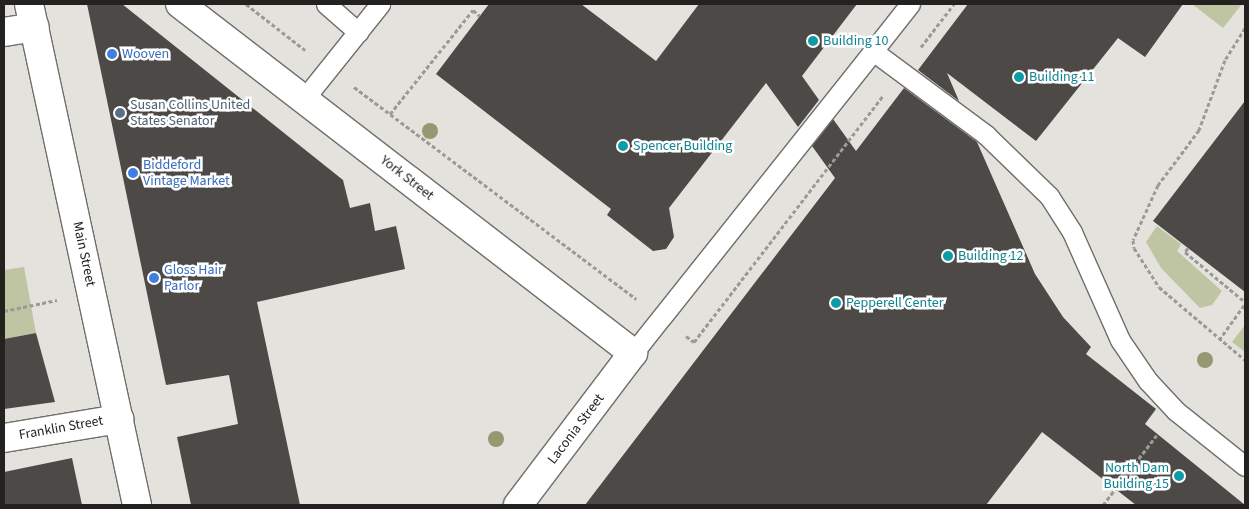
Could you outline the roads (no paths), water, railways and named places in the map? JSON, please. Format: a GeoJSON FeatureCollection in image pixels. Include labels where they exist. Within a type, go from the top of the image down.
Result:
{"type":"FeatureCollection","features":[{"type":"Feature","properties":{"kind":"street","name":"York Street"},"geometry":{"type":"LineString","coordinates":[[180,4],[633,353]]}},
{"type":"Feature","properties":{"kind":"street"},"geometry":{"type":"LineString","coordinates":[[4,32],[32,16]]}},
{"type":"Feature","properties":{"kind":"street","name":"Main Street"},"geometry":{"type":"LineString","coordinates":[[32,16],[137,505]]}},
{"type":"Feature","properties":{"kind":"street","name":"Laconia Street"},"geometry":{"type":"LineString","coordinates":[[518,505],[633,353]]}},
{"type":"Feature","properties":{"kind":"street","name":"Franklin Street"},"geometry":{"type":"LineString","coordinates":[[4,438],[119,419]]}},
{"type":"Feature","properties":{"kind":"lane"},"geometry":{"type":"LineString","coordinates":[[326,4],[358,32]]}},
{"type":"Feature","properties":{"kind":"lane"},"geometry":{"type":"LineString","coordinates":[[304,99],[380,4]]}},
{"type":"Feature","properties":{"kind":"lane"},"geometry":{"type":"LineString","coordinates":[[633,353],[910,4]]}},
{"type":"Feature","properties":{"kind":"lane"},"geometry":{"type":"LineString","coordinates":[[873,51],[1008,153],[1048,196],[1072,232],[1120,340],[1148,381],[1176,411],[1245,466]]}},
{"type":"Feature","properties":{"kind":"place","name":"Building 10"},"geometry":{"type":"Point","coordinates":[813,41]}},
{"type":"Feature","properties":{"kind":"place","name":"Wooven"},"geometry":{"type":"Point","coordinates":[112,54]}},
{"type":"Feature","properties":{"kind":"place","name":"Building 11"},"geometry":{"type":"Point","coordinates":[1019,77]}},
{"type":"Feature","properties":{"kind":"place","name":"Susan Collins United States Senator"},"geometry":{"type":"Point","coordinates":[120,113]}},
{"type":"Feature","properties":{"kind":"place","name":"Spencer Building"},"geometry":{"type":"Point","coordinates":[623,146]}},
{"type":"Feature","properties":{"kind":"place","name":"Biddeford Vintage Market"},"geometry":{"type":"Point","coordinates":[133,173]}},
{"type":"Feature","properties":{"kind":"place","name":"Building 12"},"geometry":{"type":"Point","coordinates":[948,256]}},
{"type":"Feature","properties":{"kind":"place","name":"Gloss Hair Parlor"},"geometry":{"type":"Point","coordinates":[154,278]}},
{"type":"Feature","properties":{"kind":"place","name":"Pepperell Center"},"geometry":{"type":"Point","coordinates":[836,303]}},
{"type":"Feature","properties":{"kind":"place","name":"North Dam Building 15"},"geometry":{"type":"Point","coordinates":[1179,476]}}]}
